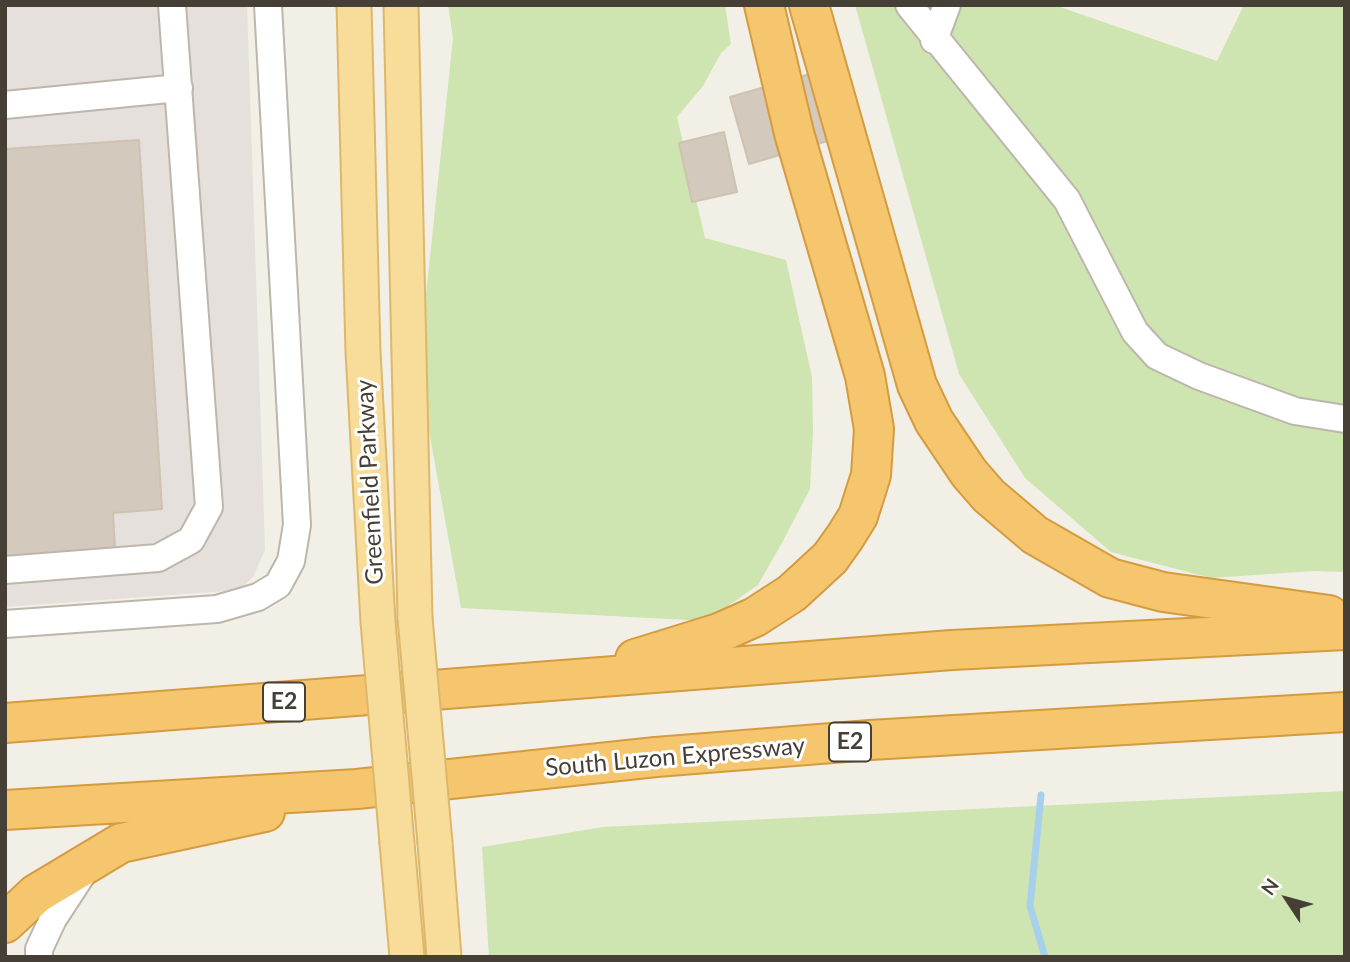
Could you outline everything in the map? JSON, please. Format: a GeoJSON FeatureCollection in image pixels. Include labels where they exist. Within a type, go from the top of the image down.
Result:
{"type":"FeatureCollection","features":[{"type":"Feature","properties":{"kind":"highway"},"geometry":{"type":"LineString","coordinates":[[563,681],[719,632],[775,605],[812,577],[830,558],[858,516],[866,494],[873,451],[871,405],[794,133],[764,5]]}},
{"type":"Feature","properties":{"kind":"highway"},"geometry":{"type":"LineString","coordinates":[[809,5],[917,385],[951,449],[989,496],[1035,535],[1110,578],[1163,592],[1345,618]]}},
{"type":"Feature","properties":{"kind":"highway","name":"E2"},"geometry":{"type":"LineString","coordinates":[[5,723],[952,650],[1345,630]]}},
{"type":"Feature","properties":{"kind":"highway","name":"South Luzon Expressway"},"geometry":{"type":"LineString","coordinates":[[5,810],[357,789],[656,757],[870,740],[1345,712]]}},
{"type":"Feature","properties":{"kind":"highway"},"geometry":{"type":"LineString","coordinates":[[5,923],[36,894],[121,843],[191,830],[357,789]]}},
{"type":"Feature","properties":{"kind":"main road","name":"Greenfield Parkway"},"geometry":{"type":"LineString","coordinates":[[354,5],[363,352],[378,622],[407,957]]}},
{"type":"Feature","properties":{"kind":"main road","name":"Greenfield Parkway"},"geometry":{"type":"LineString","coordinates":[[401,5],[415,618],[444,957]]}},
{"type":"Feature","properties":{"kind":"street"},"geometry":{"type":"LineString","coordinates":[[5,570],[158,558],[191,540],[209,507],[173,5]]}},
{"type":"Feature","properties":{"kind":"street"},"geometry":{"type":"LineString","coordinates":[[5,625],[217,609],[258,597],[278,585],[291,561],[296,525],[268,5]]}},
{"type":"Feature","properties":{"kind":"street"},"geometry":{"type":"LineString","coordinates":[[909,5],[934,40],[1007,123],[1067,200],[1135,332],[1157,356],[1199,376],[1295,411],[1345,419]]}},
{"type":"Feature","properties":{"kind":"street"},"geometry":{"type":"LineString","coordinates":[[934,40],[947,5]]}},
{"type":"Feature","properties":{"kind":"street"},"geometry":{"type":"LineString","coordinates":[[5,104],[179,88]]}},
{"type":"Feature","properties":{"kind":"street"},"geometry":{"type":"LineString","coordinates":[[39,957],[39,949],[65,897],[93,858]]}},
{"type":"Feature","properties":{"kind":"shaded area"},"geometry":{"type":"Polygon","coordinates":[[[5,5],[247,5],[265,550],[253,577],[239,590],[5,607],[5,5]]]}},
{"type":"Feature","properties":{"kind":"green space"},"geometry":{"type":"Polygon","coordinates":[[[448,5],[725,5],[731,44],[721,53],[703,86],[677,117],[705,238],[786,260],[812,377],[813,432],[810,489],[783,541],[758,585],[706,621],[461,608],[429,431],[424,314],[453,38],[448,5]]]}},
{"type":"Feature","properties":{"kind":"green space"},"geometry":{"type":"Polygon","coordinates":[[[855,5],[1054,5],[1217,61],[1244,5],[1345,5],[1345,572],[1314,571],[1211,578],[1111,552],[1025,478],[959,374],[855,5]]]}},
{"type":"Feature","properties":{"kind":"green space"},"geometry":{"type":"Polygon","coordinates":[[[1345,791],[1345,957],[489,957],[482,847],[603,827],[1345,791]]]}},
{"type":"Feature","properties":{"kind":"building"},"geometry":{"type":"Polygon","coordinates":[[[841,65],[859,132],[749,164],[730,97],[841,65]]]}},
{"type":"Feature","properties":{"kind":"building"},"geometry":{"type":"Polygon","coordinates":[[[724,132],[737,192],[692,202],[679,143],[724,132]]]}},
{"type":"Feature","properties":{"kind":"building"},"geometry":{"type":"Polygon","coordinates":[[[139,140],[162,509],[113,513],[115,549],[5,557],[5,149],[139,140]]]}},
{"type":"Feature","properties":{"kind":"waterway"},"geometry":{"type":"LineString","coordinates":[[1041,795],[1030,906],[1045,957]]}}]}
